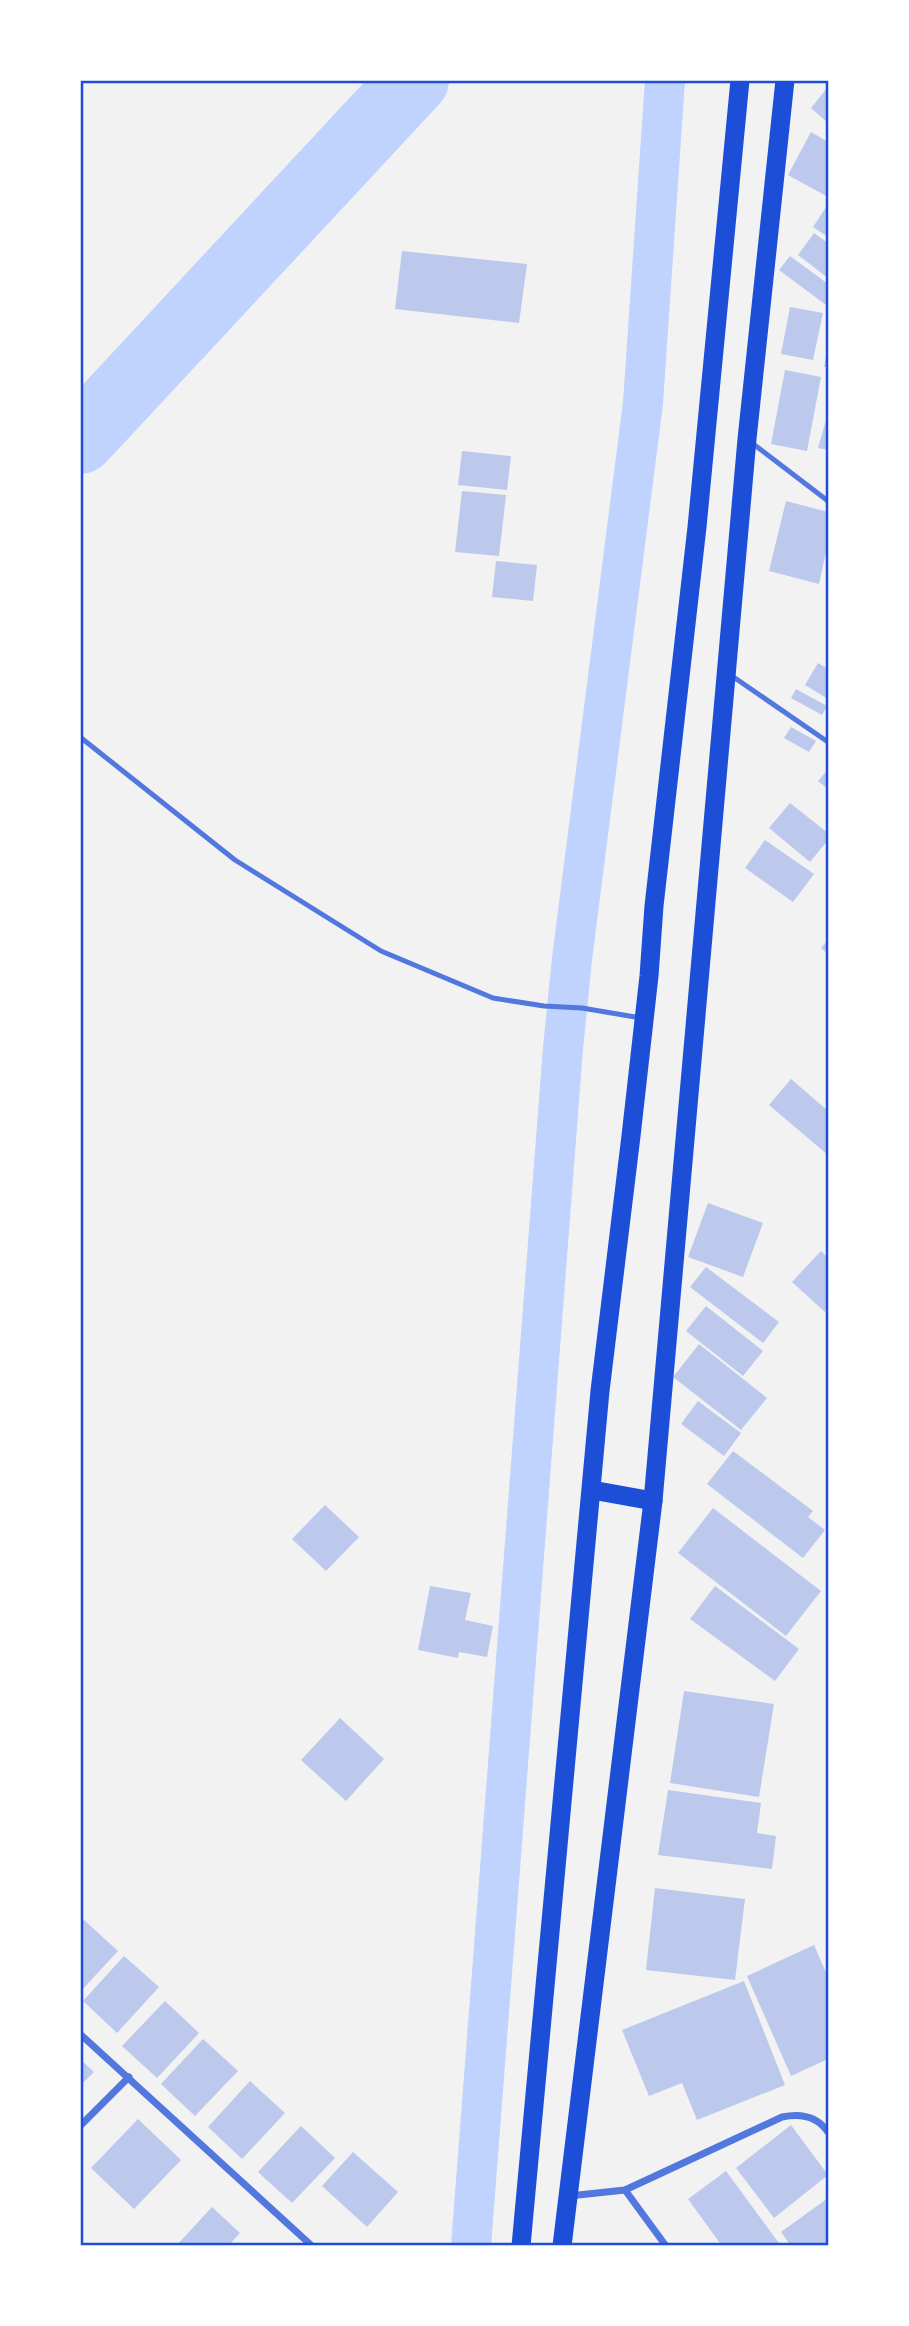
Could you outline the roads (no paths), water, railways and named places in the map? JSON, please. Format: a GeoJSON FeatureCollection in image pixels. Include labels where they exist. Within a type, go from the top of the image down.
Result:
{"type":"FeatureCollection","features":[{"type":"Feature","properties":{"kind":"highway"},"geometry":{"type":"LineString","coordinates":[[521,2245],[600,1391],[644,1018],[697,527],[740,80]]}},
{"type":"Feature","properties":{"kind":"highway"},"geometry":{"type":"LineString","coordinates":[[562,2245],[653,1505],[747,439],[785,80]]}},
{"type":"Feature","properties":{"kind":"highway"},"geometry":{"type":"LineString","coordinates":[[592,1495],[653,1505]]}},
{"type":"Feature","properties":{"kind":"street"},"geometry":{"type":"LineString","coordinates":[[80,2034],[312,2245]]}},
{"type":"Feature","properties":{"kind":"street"},"geometry":{"type":"LineString","coordinates":[[80,2126],[129,2077]]}},
{"type":"Feature","properties":{"kind":"street"},"geometry":{"type":"LineString","coordinates":[[568,2196],[625,2190],[782,2117],[797,2114],[813,2118],[828,2132]]}},
{"type":"Feature","properties":{"kind":"street"},"geometry":{"type":"LineString","coordinates":[[625,2190],[666,2245]]}},
{"type":"Feature","properties":{"kind":"lane"},"geometry":{"type":"LineString","coordinates":[[747,439],[828,501]]}},
{"type":"Feature","properties":{"kind":"lane"},"geometry":{"type":"LineString","coordinates":[[727,672],[828,742]]}},
{"type":"Feature","properties":{"kind":"lane"},"geometry":{"type":"LineString","coordinates":[[80,737],[235,860],[381,951],[493,998],[644,1018]]}},
{"type":"Feature","properties":{"kind":"waterway"},"geometry":{"type":"LineString","coordinates":[[80,439],[414,80]]}},
{"type":"Feature","properties":{"kind":"waterway"},"geometry":{"type":"LineString","coordinates":[[471,2246],[563,1048],[643,403],[665,80]]}}]}
